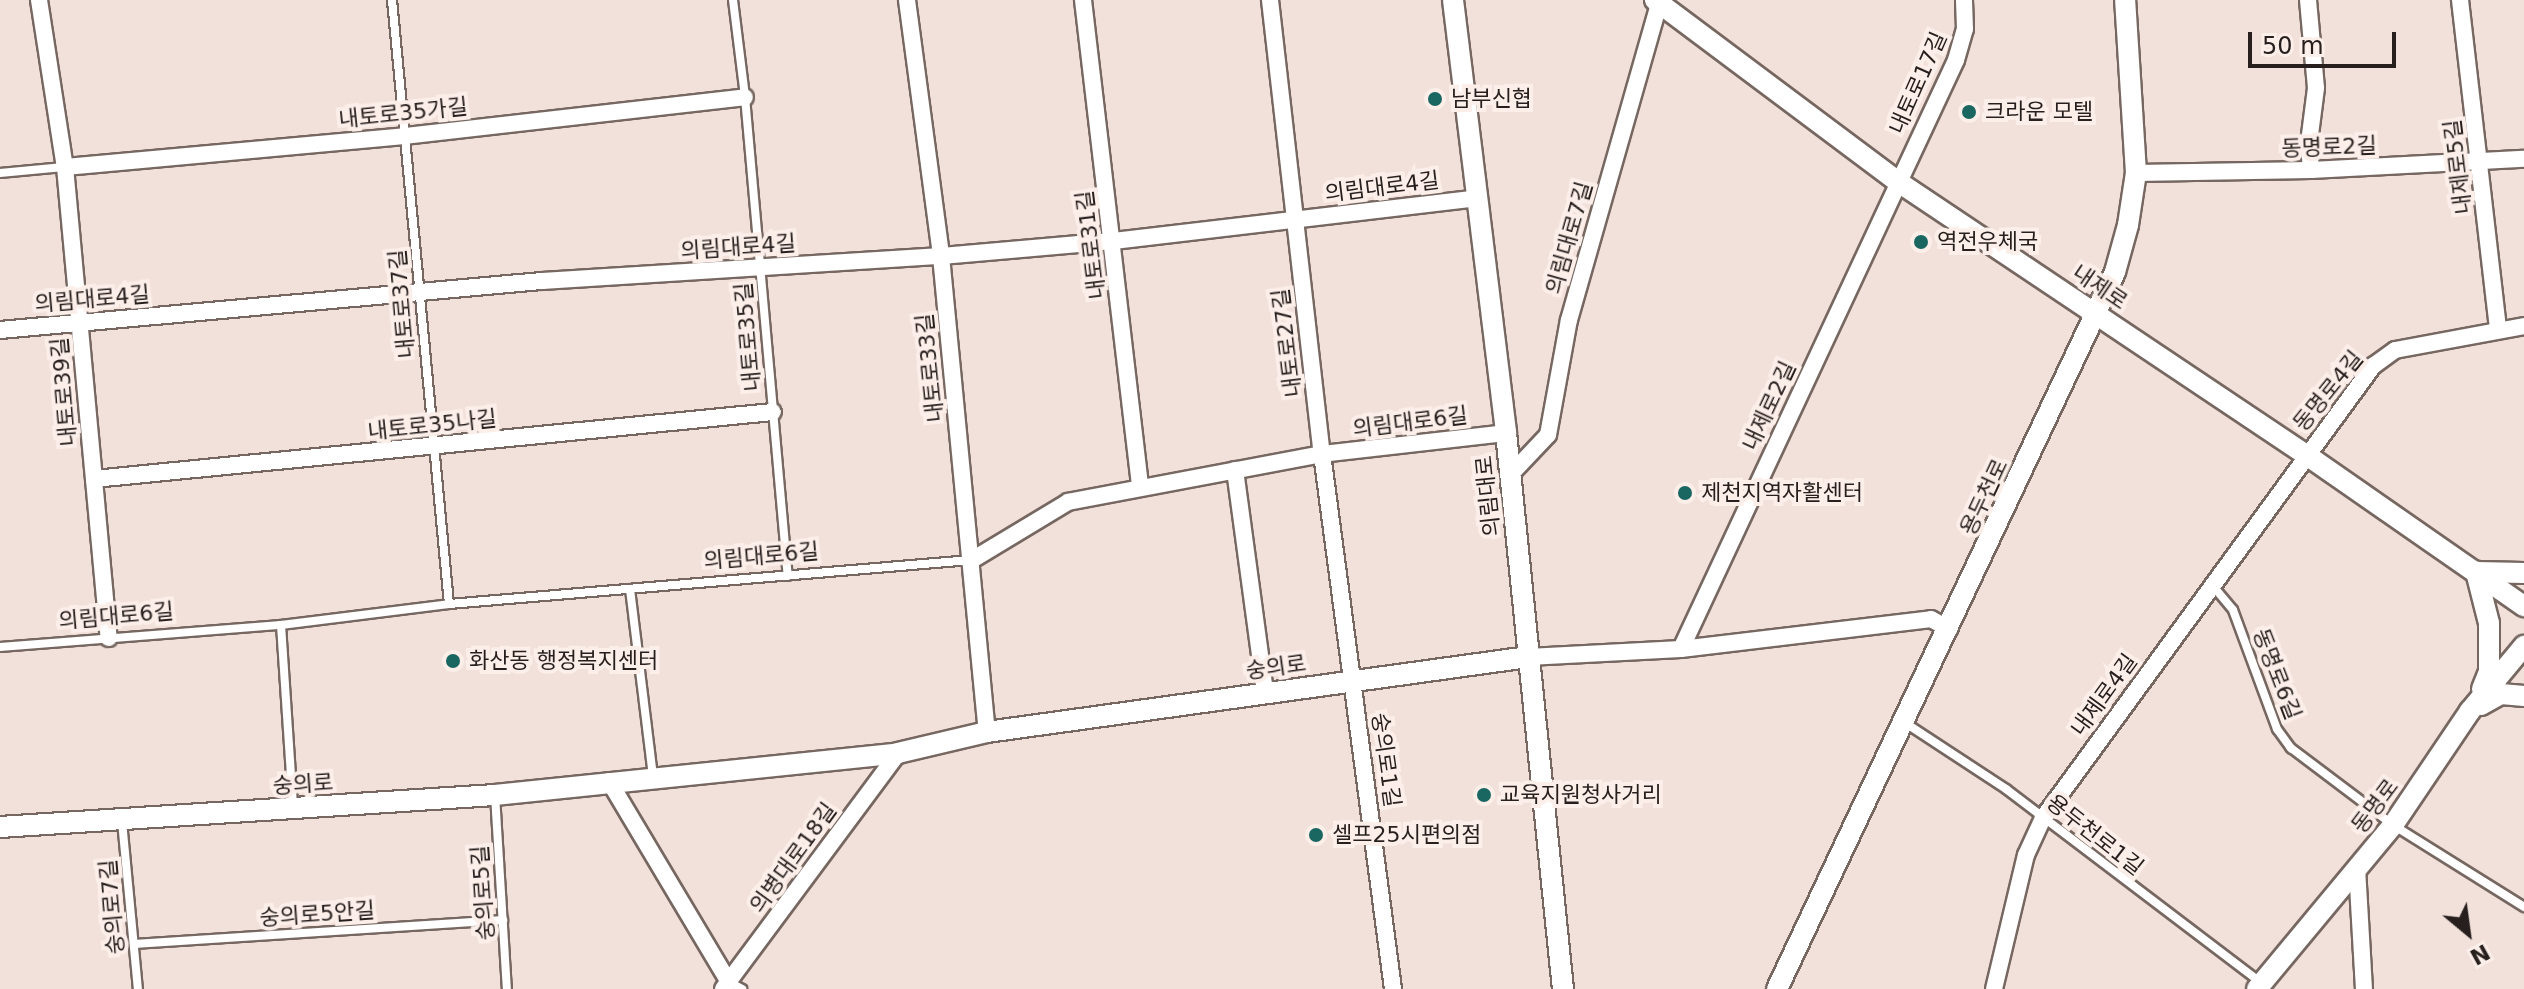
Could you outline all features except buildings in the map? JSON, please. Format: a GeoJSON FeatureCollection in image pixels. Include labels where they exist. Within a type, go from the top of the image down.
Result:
{"type":"FeatureCollection","features":[{"type":"Feature","properties":{"kind":"street","name":"내토로39길"},"geometry":{"type":"LineString","coordinates":[[39,0],[65,167],[109,638]]}},
{"type":"Feature","properties":{"kind":"street","name":"내토로33길"},"geometry":{"type":"LineString","coordinates":[[907,0],[941,256],[987,732]]}},
{"type":"Feature","properties":{"kind":"street","name":"내토로31길"},"geometry":{"type":"LineString","coordinates":[[1083,0],[1140,486]]}},
{"type":"Feature","properties":{"kind":"street","name":"내토로27길"},"geometry":{"type":"LineString","coordinates":[[1270,0],[1322,454],[1353,680]]}},
{"type":"Feature","properties":{"kind":"street","name":"의림대로"},"geometry":{"type":"LineString","coordinates":[[1453,0],[1506,433],[1563,989]]}},
{"type":"Feature","properties":{"kind":"street","name":"내토로17길"},"geometry":{"type":"LineString","coordinates":[[1897,181],[1956,60],[1965,29],[1964,0]]}},
{"type":"Feature","properties":{"kind":"street","name":"용두천로"},"geometry":{"type":"LineString","coordinates":[[1777,989],[2115,272],[2128,225],[2136,173],[2125,0]]}},
{"type":"Feature","properties":{"kind":"street"},"geometry":{"type":"LineString","coordinates":[[2308,0],[2316,88],[2309,143],[2311,170]]}},
{"type":"Feature","properties":{"kind":"street","name":"내제로5길"},"geometry":{"type":"LineString","coordinates":[[2460,0],[2498,328]]}},
{"type":"Feature","properties":{"kind":"street","name":"내제로"},"geometry":{"type":"LineString","coordinates":[[1658,1],[1897,181],[2096,312],[2524,606]]}},
{"type":"Feature","properties":{"kind":"street","name":"의림대로7길"},"geometry":{"type":"LineString","coordinates":[[1510,475],[1548,435],[1569,320],[1658,1]]}},
{"type":"Feature","properties":{"kind":"street","name":"내토로35가길"},"geometry":{"type":"LineString","coordinates":[[65,167],[405,136],[745,97]]}},
{"type":"Feature","properties":{"kind":"street","name":"동명로2길"},"geometry":{"type":"LineString","coordinates":[[2136,173],[2311,170],[2524,159]]}},
{"type":"Feature","properties":{"kind":"street","name":"내제로2길"},"geometry":{"type":"LineString","coordinates":[[1681,649],[1897,181]]}},
{"type":"Feature","properties":{"kind":"street","name":"의림대로4길"},"geometry":{"type":"LineString","coordinates":[[0,330],[419,292],[1113,241],[1478,198]]}},
{"type":"Feature","properties":{"kind":"street","name":"동명로4길"},"geometry":{"type":"LineString","coordinates":[[2305,454],[2373,366],[2395,350],[2498,328],[2524,326]]}},
{"type":"Feature","properties":{"kind":"street","name":"내토로35나길"},"geometry":{"type":"LineString","coordinates":[[94,479],[773,412]]}},
{"type":"Feature","properties":{"kind":"street","name":"의림대로6길"},"geometry":{"type":"LineString","coordinates":[[972,560],[1068,502],[1322,454],[1506,433]]}},
{"type":"Feature","properties":{"kind":"street","name":"내제로4길"},"geometry":{"type":"LineString","coordinates":[[1994,989],[2026,855],[2043,818],[2305,454]]}},
{"type":"Feature","properties":{"kind":"street"},"geometry":{"type":"LineString","coordinates":[[1235,470],[1265,693]]}},
{"type":"Feature","properties":{"kind":"street"},"geometry":{"type":"LineString","coordinates":[[2470,711],[2489,672],[2489,623],[2476,572],[2524,573]]}},
{"type":"Feature","properties":{"kind":"street","name":"숭의로"},"geometry":{"type":"LineString","coordinates":[[0,827],[495,795],[898,753],[987,732],[1528,657],[1681,649],[1931,619],[1949,629]]}},
{"type":"Feature","properties":{"kind":"street","name":"동명로"},"geometry":{"type":"LineString","coordinates":[[2260,986],[2393,825],[2470,711],[2524,646]]}},
{"type":"Feature","properties":{"kind":"street","name":"숭의로1길"},"geometry":{"type":"LineString","coordinates":[[1353,680],[1393,989]]}},
{"type":"Feature","properties":{"kind":"street"},"geometry":{"type":"LineString","coordinates":[[2470,711],[2501,694],[2524,696]]}},
{"type":"Feature","properties":{"kind":"street","name":"의병대로18길"},"geometry":{"type":"LineString","coordinates":[[732,987],[898,753]]}},
{"type":"Feature","properties":{"kind":"street"},"geometry":{"type":"LineString","coordinates":[[609,781],[732,987]]}},
{"type":"Feature","properties":{"kind":"street"},"geometry":{"type":"LineString","coordinates":[[2357,868],[2364,989]]}},
{"type":"Feature","properties":{"kind":"lane","name":"내토로37길"},"geometry":{"type":"LineString","coordinates":[[392,0],[449,604]]}},
{"type":"Feature","properties":{"kind":"lane","name":"내토로35길"},"geometry":{"type":"LineString","coordinates":[[733,0],[745,97],[788,576]]}},
{"type":"Feature","properties":{"kind":"lane"},"geometry":{"type":"LineString","coordinates":[[0,173],[65,167]]}},
{"type":"Feature","properties":{"kind":"lane","name":"의림대로6길"},"geometry":{"type":"LineString","coordinates":[[0,647],[281,625],[449,604],[972,560]]}},
{"type":"Feature","properties":{"kind":"lane","name":"동명로6길"},"geometry":{"type":"LineString","coordinates":[[2212,586],[2233,610],[2277,729],[2291,748],[2393,825],[2524,907]]}},
{"type":"Feature","properties":{"kind":"lane"},"geometry":{"type":"LineString","coordinates":[[630,589],[653,777]]}},
{"type":"Feature","properties":{"kind":"lane"},"geometry":{"type":"LineString","coordinates":[[281,625],[293,808]]}},
{"type":"Feature","properties":{"kind":"lane","name":"용두천로1길"},"geometry":{"type":"LineString","coordinates":[[1902,720],[2043,818],[2260,986]]}},
{"type":"Feature","properties":{"kind":"lane","name":"숭의로5길"},"geometry":{"type":"LineString","coordinates":[[495,795],[507,989]]}},
{"type":"Feature","properties":{"kind":"lane","name":"숭의로7길"},"geometry":{"type":"LineString","coordinates":[[122,821],[138,989]]}},
{"type":"Feature","properties":{"kind":"lane","name":"숭의로5안길"},"geometry":{"type":"LineString","coordinates":[[134,944],[503,920]]}},
{"type":"Feature","properties":{"kind":"place","name":"남부신협"},"geometry":{"type":"Point","coordinates":[1435,99]}},
{"type":"Feature","properties":{"kind":"place","name":"크라운 모텔"},"geometry":{"type":"Point","coordinates":[1969,112]}},
{"type":"Feature","properties":{"kind":"place","name":"역전우체국"},"geometry":{"type":"Point","coordinates":[1921,242]}},
{"type":"Feature","properties":{"kind":"place","name":"제천지역자활센터"},"geometry":{"type":"Point","coordinates":[1685,493]}},
{"type":"Feature","properties":{"kind":"place","name":"화산동 행정복지센터"},"geometry":{"type":"Point","coordinates":[453,661]}},
{"type":"Feature","properties":{"kind":"place","name":"교육지원청사거리"},"geometry":{"type":"Point","coordinates":[1484,795]}},
{"type":"Feature","properties":{"kind":"place","name":"셀프25시편의점"},"geometry":{"type":"Point","coordinates":[1316,835]}}]}
